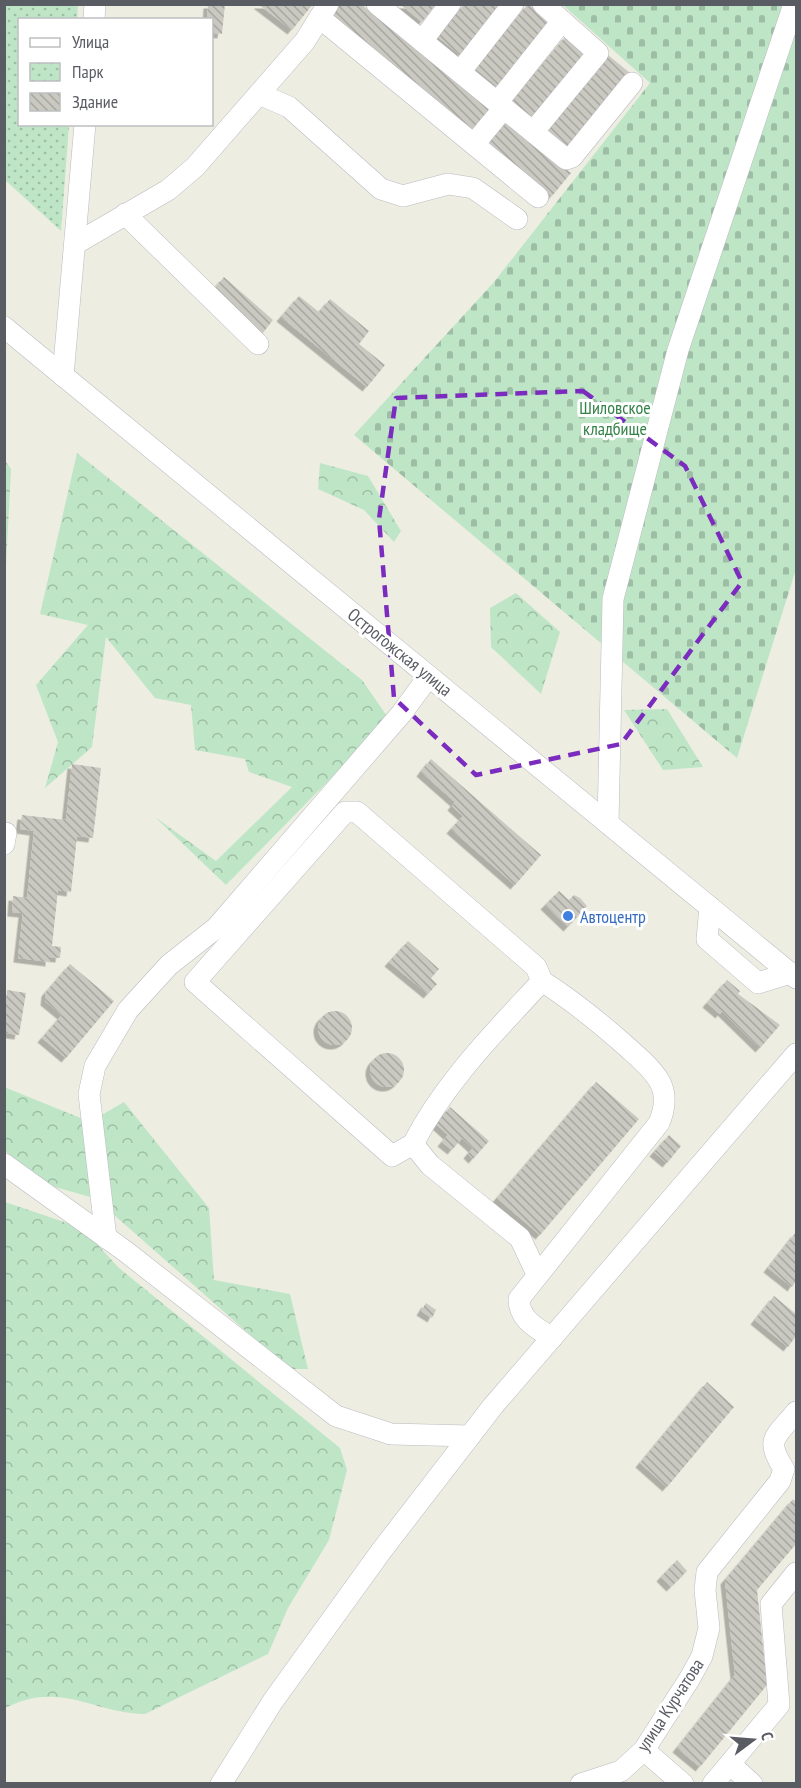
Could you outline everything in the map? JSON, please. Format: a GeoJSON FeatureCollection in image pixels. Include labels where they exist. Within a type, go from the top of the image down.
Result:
{"type":"FeatureCollection","features":[{"type":"Feature","properties":{"kind":"street"},"geometry":{"type":"LineString","coordinates":[[422,41],[450,4]]}},
{"type":"Feature","properties":{"kind":"street"},"geometry":{"type":"LineString","coordinates":[[460,72],[513,4]]}},
{"type":"Feature","properties":{"kind":"street"},"geometry":{"type":"LineString","coordinates":[[533,132],[598,53],[543,4]]}},
{"type":"Feature","properties":{"kind":"street"},"geometry":{"type":"LineString","coordinates":[[608,823],[613,599],[678,350],[794,4]]}},
{"type":"Feature","properties":{"kind":"street"},"geometry":{"type":"LineString","coordinates":[[381,6],[566,159],[572,157],[632,83]]}},
{"type":"Feature","properties":{"kind":"street"},"geometry":{"type":"LineString","coordinates":[[75,243],[168,190],[195,167],[305,41],[324,11],[474,144],[538,197]]}},
{"type":"Feature","properties":{"kind":"street"},"geometry":{"type":"LineString","coordinates":[[474,144],[562,21]]}},
{"type":"Feature","properties":{"kind":"street"},"geometry":{"type":"LineString","coordinates":[[259,94],[289,107],[381,189],[403,196],[448,184],[473,188],[517,219]]}},
{"type":"Feature","properties":{"kind":"street"},"geometry":{"type":"LineString","coordinates":[[63,376],[85,126]]}},
{"type":"Feature","properties":{"kind":"street"},"geometry":{"type":"LineString","coordinates":[[125,214],[258,344]]}},
{"type":"Feature","properties":{"kind":"street","name":"Острогожская улица"},"geometry":{"type":"LineString","coordinates":[[4,327],[794,976]]}},
{"type":"Feature","properties":{"kind":"street"},"geometry":{"type":"LineString","coordinates":[[106,1238],[88,1094],[95,1066],[128,1011],[169,965],[216,928],[401,714],[429,676]]}},
{"type":"Feature","properties":{"kind":"street"},"geometry":{"type":"LineString","coordinates":[[542,981],[483,1044],[428,1114],[413,1144],[392,1156],[195,982],[345,812],[357,812],[536,966],[542,981],[583,1008],[647,1066],[659,1080],[664,1104],[658,1123],[519,1299],[519,1309],[530,1324],[552,1338]]}},
{"type":"Feature","properties":{"kind":"street"},"geometry":{"type":"LineString","coordinates":[[710,907],[707,939],[758,983],[794,976]]}},
{"type":"Feature","properties":{"kind":"street"},"geometry":{"type":"LineString","coordinates":[[221,1784],[273,1701],[382,1550],[470,1436],[796,1054]]}},
{"type":"Feature","properties":{"kind":"street"},"geometry":{"type":"LineString","coordinates":[[413,1144],[430,1165],[520,1238],[537,1274]]}},
{"type":"Feature","properties":{"kind":"street"},"geometry":{"type":"LineString","coordinates":[[4,1164],[106,1238],[336,1416],[391,1434],[470,1436]]}},
{"type":"Feature","properties":{"kind":"street","name":"улица Курчатова"},"geometry":{"type":"LineString","coordinates":[[581,1784],[621,1771],[644,1750],[702,1656],[709,1628],[705,1590],[707,1572],[780,1481],[790,1473],[772,1452],[774,1441],[796,1412]]}},
{"type":"Feature","properties":{"kind":"street"},"geometry":{"type":"LineString","coordinates":[[713,1784],[779,1705],[771,1604],[796,1574]]}},
{"type":"Feature","properties":{"kind":"street"},"geometry":{"type":"LineString","coordinates":[[777,1677],[796,1692]]}},
{"type":"Feature","properties":{"kind":"street"},"geometry":{"type":"LineString","coordinates":[[644,1750],[683,1784]]}},
{"type":"Feature","properties":{"kind":"street"},"geometry":{"type":"LineString","coordinates":[[730,1764],[752,1784]]}},
{"type":"Feature","properties":{"kind":"highlighted area"},"geometry":{"type":"Polygon","coordinates":[[[583,391],[685,466],[742,582],[621,744],[476,775],[394,698],[379,519],[396,398],[583,391]]]}},
{"type":"Feature","properties":{"kind":"green space"},"geometry":{"type":"Polygon","coordinates":[[[5,4],[78,5],[77,18],[18,18],[18,126],[69,126],[61,231],[5,180],[5,4]]]}},
{"type":"Feature","properties":{"kind":"green space","name":"Шиловское кладбище"},"geometry":{"type":"Polygon","coordinates":[[[563,5],[796,5],[796,569],[737,758],[354,435],[494,282],[650,83],[563,5]]]}},
{"type":"Feature","properties":{"kind":"green space"},"geometry":{"type":"Polygon","coordinates":[[[77,453],[362,680],[389,719],[226,885],[155,817],[216,861],[292,787],[249,772],[245,759],[195,750],[191,705],[155,698],[106,637],[92,747],[45,788],[58,742],[36,685],[88,625],[40,614],[77,453]]]}},
{"type":"Feature","properties":{"kind":"green space"},"geometry":{"type":"Polygon","coordinates":[[[4,459],[11,469],[6,567],[4,558],[4,459]]]}},
{"type":"Feature","properties":{"kind":"green space"},"geometry":{"type":"Polygon","coordinates":[[[320,463],[368,476],[401,531],[394,542],[364,510],[318,489],[320,463]]]}},
{"type":"Feature","properties":{"kind":"green space"},"geometry":{"type":"Polygon","coordinates":[[[516,593],[560,632],[541,694],[491,647],[490,608],[516,593]]]}},
{"type":"Feature","properties":{"kind":"green space"},"geometry":{"type":"Polygon","coordinates":[[[667,709],[703,767],[663,770],[624,710],[667,709]]]}},
{"type":"Feature","properties":{"kind":"green space"},"geometry":{"type":"Polygon","coordinates":[[[4,1087],[88,1121],[90,1197],[48,1185],[5,1151],[4,1087]]]}},
{"type":"Feature","properties":{"kind":"green space"},"geometry":{"type":"Polygon","coordinates":[[[124,1102],[209,1208],[214,1280],[290,1294],[308,1369],[289,1369],[113,1214],[100,1116],[124,1102]]]}},
{"type":"Feature","properties":{"kind":"green space"},"geometry":{"type":"Polygon","coordinates":[[[5,1202],[82,1228],[119,1268],[340,1448],[347,1470],[329,1540],[288,1608],[268,1654],[145,1714],[108,1709],[60,1697],[25,1700],[5,1708],[5,1202]]]}},
{"type":"Feature","properties":{"kind":"building"},"geometry":{"type":"Polygon","coordinates":[[[208,4],[225,4],[222,34],[213,33],[213,18],[207,18],[208,4]]]}},
{"type":"Feature","properties":{"kind":"building"},"geometry":{"type":"Polygon","coordinates":[[[258,4],[313,4],[292,30],[258,4]]]}},
{"type":"Feature","properties":{"kind":"building"},"geometry":{"type":"Polygon","coordinates":[[[339,4],[361,4],[490,110],[472,131],[330,16],[339,4]]]}},
{"type":"Feature","properties":{"kind":"building"},"geometry":{"type":"Polygon","coordinates":[[[400,4],[436,4],[422,22],[400,4]]]}},
{"type":"Feature","properties":{"kind":"building"},"geometry":{"type":"Polygon","coordinates":[[[464,4],[500,4],[460,55],[438,37],[464,4]]]}},
{"type":"Feature","properties":{"kind":"building"},"geometry":{"type":"Polygon","coordinates":[[[528,4],[551,21],[497,86],[475,68],[528,4]]]}},
{"type":"Feature","properties":{"kind":"building"},"geometry":{"type":"Polygon","coordinates":[[[567,35],[589,54],[534,120],[511,101],[567,35]]]}},
{"type":"Feature","properties":{"kind":"building"},"geometry":{"type":"Polygon","coordinates":[[[608,55],[630,73],[568,150],[544,130],[608,55]]]}},
{"type":"Feature","properties":{"kind":"building"},"geometry":{"type":"Polygon","coordinates":[[[506,120],[571,173],[552,196],[488,142],[506,120]]]}},
{"type":"Feature","properties":{"kind":"building"},"geometry":{"type":"Polygon","coordinates":[[[224,277],[273,320],[262,334],[212,291],[224,277]]]}},
{"type":"Feature","properties":{"kind":"building"},"geometry":{"type":"Polygon","coordinates":[[[299,296],[319,312],[330,299],[369,331],[359,344],[385,365],[367,387],[281,317],[299,296]]]}},
{"type":"Feature","properties":{"kind":"building"},"geometry":{"type":"Polygon","coordinates":[[[431,759],[541,855],[515,885],[451,829],[463,816],[452,806],[455,802],[421,772],[431,759]]]}},
{"type":"Feature","properties":{"kind":"building"},"geometry":{"type":"Polygon","coordinates":[[[72,764],[101,768],[93,838],[77,836],[71,892],[58,890],[52,946],[61,947],[60,958],[50,957],[50,962],[18,958],[23,913],[12,912],[13,896],[27,898],[34,831],[20,829],[22,815],[66,820],[72,764]]]}},
{"type":"Feature","properties":{"kind":"building","name":"Автоцентр"},"geometry":{"type":"Polygon","coordinates":[[[559,891],[569,900],[574,895],[580,898],[587,906],[568,927],[545,905],[559,891]]]}},
{"type":"Feature","properties":{"kind":"building"},"geometry":{"type":"Polygon","coordinates":[[[408,941],[439,969],[431,978],[437,984],[428,994],[389,962],[408,941]]]}},
{"type":"Feature","properties":{"kind":"building"},"geometry":{"type":"Polygon","coordinates":[[[70,964],[114,1001],[66,1058],[42,1038],[62,1015],[45,1001],[46,992],[70,964]]]}},
{"type":"Feature","properties":{"kind":"building"},"geometry":{"type":"Polygon","coordinates":[[[727,980],[740,991],[738,994],[780,1025],[760,1048],[722,1011],[720,1014],[707,1003],[727,980]]]}},
{"type":"Feature","properties":{"kind":"building"},"geometry":{"type":"Polygon","coordinates":[[[7,990],[26,993],[19,1035],[4,1033],[7,990]]]}},
{"type":"Feature","properties":{"kind":"building"},"geometry":{"type":"Polygon","coordinates":[[[335,1011],[347,1016],[352,1028],[347,1040],[335,1045],[323,1040],[318,1028],[323,1016],[335,1011]]]}},
{"type":"Feature","properties":{"kind":"building"},"geometry":{"type":"Polygon","coordinates":[[[387,1053],[399,1058],[404,1070],[399,1082],[387,1087],[375,1082],[370,1070],[375,1058],[387,1053]]]}},
{"type":"Feature","properties":{"kind":"building"},"geometry":{"type":"Polygon","coordinates":[[[596,1082],[639,1119],[540,1235],[497,1198],[596,1082]]]}},
{"type":"Feature","properties":{"kind":"building"},"geometry":{"type":"Polygon","coordinates":[[[450,1107],[489,1141],[473,1159],[468,1154],[473,1148],[462,1138],[452,1150],[442,1142],[448,1135],[436,1124],[450,1107]]]}},
{"type":"Feature","properties":{"kind":"building"},"geometry":{"type":"Polygon","coordinates":[[[669,1135],[681,1146],[667,1163],[654,1152],[669,1135]]]}},
{"type":"Feature","properties":{"kind":"building"},"geometry":{"type":"Polygon","coordinates":[[[796,1232],[796,1281],[792,1287],[768,1268],[796,1232]]]}},
{"type":"Feature","properties":{"kind":"building"},"geometry":{"type":"Polygon","coordinates":[[[774,1296],[796,1314],[796,1336],[788,1347],[755,1320],[774,1296]]]}},
{"type":"Feature","properties":{"kind":"building"},"geometry":{"type":"Polygon","coordinates":[[[426,1303],[436,1310],[432,1318],[421,1311],[426,1303]]]}},
{"type":"Feature","properties":{"kind":"building"},"geometry":{"type":"Polygon","coordinates":[[[707,1382],[734,1407],[667,1487],[640,1463],[707,1382]]]}},
{"type":"Feature","properties":{"kind":"building"},"geometry":{"type":"Polygon","coordinates":[[[793,1499],[796,1502],[796,1544],[757,1590],[767,1685],[700,1767],[677,1748],[735,1675],[725,1580],[793,1499]]]}},
{"type":"Feature","properties":{"kind":"building"},"geometry":{"type":"Polygon","coordinates":[[[677,1560],[687,1571],[671,1587],[661,1577],[677,1560]]]}},
{"type":"Feature","properties":{"kind":"place","name":"Автоцентр"},"geometry":{"type":"Point","coordinates":[568,916]}}]}
